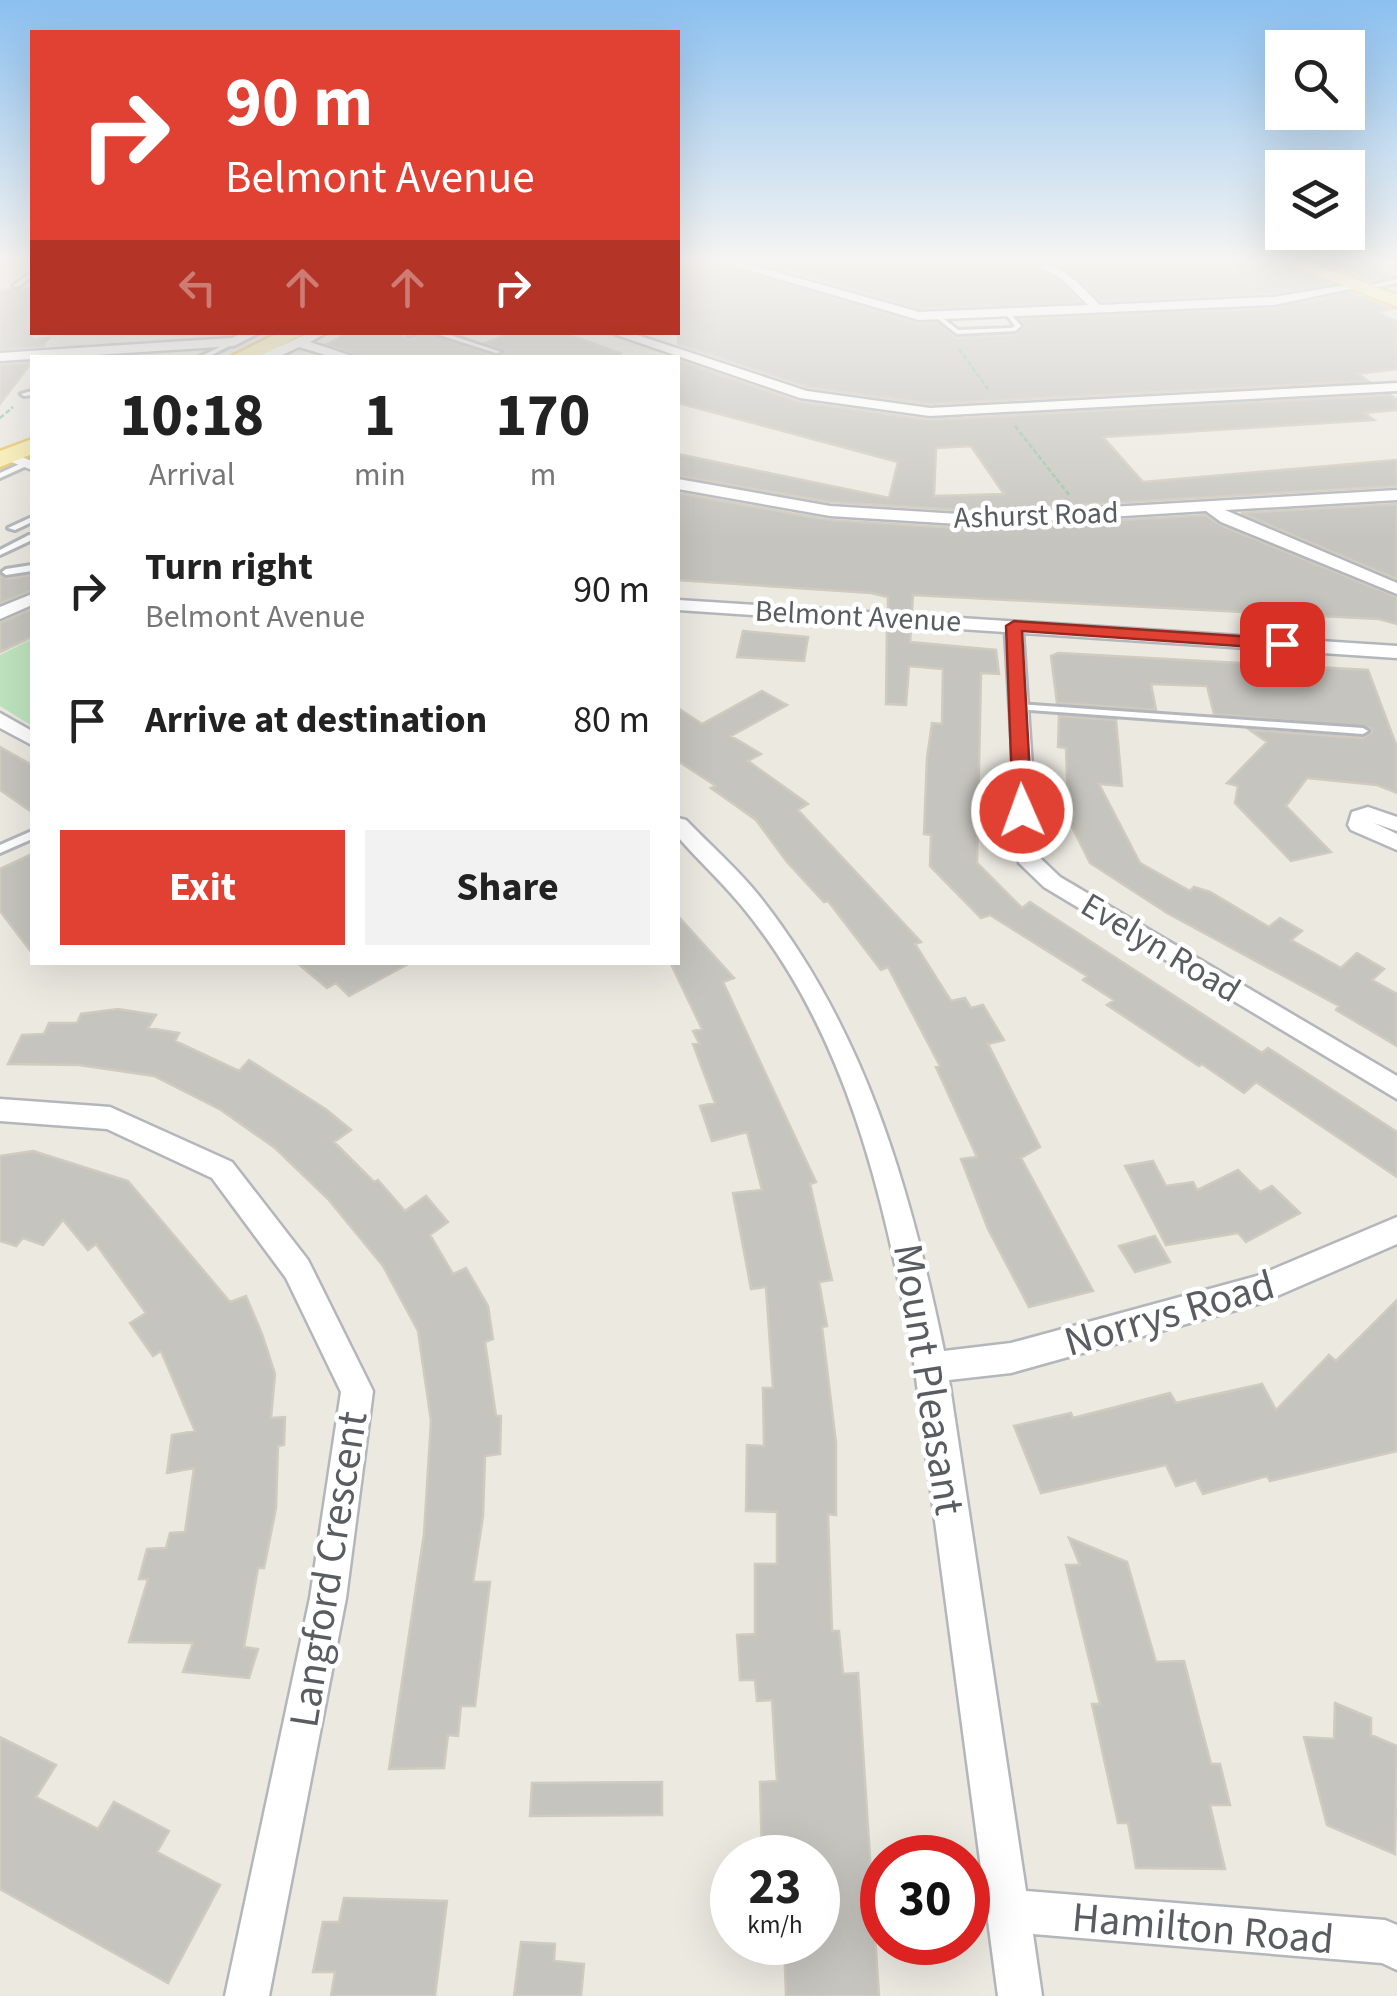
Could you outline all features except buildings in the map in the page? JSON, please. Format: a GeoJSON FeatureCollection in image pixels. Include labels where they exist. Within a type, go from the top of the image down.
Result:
{"type":"FeatureCollection","features":[{"type":"Feature","properties":{"kind":"street"},"geometry":{"type":"LineString","coordinates":[[680,354],[805,396],[930,412],[1397,386]]}},
{"type":"Feature","properties":{"kind":"street"},"geometry":{"type":"LineString","coordinates":[[0,357],[30,356]]}},
{"type":"Feature","properties":{"kind":"street","name":"Ashurst Road"},"geometry":{"type":"LineString","coordinates":[[680,484],[810,508],[910,519],[976,520],[1397,495]]}},
{"type":"Feature","properties":{"kind":"street"},"geometry":{"type":"LineString","coordinates":[[1212,507],[1227,519],[1397,589]]}},
{"type":"Feature","properties":{"kind":"street"},"geometry":{"type":"LineString","coordinates":[[0,614],[30,600]]}},
{"type":"Feature","properties":{"kind":"street","name":"Belmont Avenue"},"geometry":{"type":"LineString","coordinates":[[680,606],[1397,652]]}},
{"type":"Feature","properties":{"kind":"street","name":"Evelyn Road"},"geometry":{"type":"LineString","coordinates":[[1014,626],[1024,845],[1037,869],[1397,1088]]}},
{"type":"Feature","properties":{"kind":"street"},"geometry":{"type":"LineString","coordinates":[[0,719],[30,738]]}},
{"type":"Feature","properties":{"kind":"street"},"geometry":{"type":"LineString","coordinates":[[1397,824],[1368,814],[1360,817],[1359,825],[1397,843]]}},
{"type":"Feature","properties":{"kind":"street","name":"Mount Pleasant"},"geometry":{"type":"LineString","coordinates":[[680,827],[765,922],[840,1040],[889,1163],[907,1230],[932,1367],[1020,1996]]}},
{"type":"Feature","properties":{"kind":"street","name":"Langford Crescent"},"geometry":{"type":"LineString","coordinates":[[0,1110],[110,1118],[222,1170],[298,1269],[357,1391],[328,1598],[247,1996]]}},
{"type":"Feature","properties":{"kind":"street","name":"Norrys Road"},"geometry":{"type":"LineString","coordinates":[[932,1367],[1011,1358],[1261,1289],[1397,1230]]}},
{"type":"Feature","properties":{"kind":"street","name":"Hamilton Road"},"geometry":{"type":"LineString","coordinates":[[1008,1912],[1385,1942],[1397,1948]]}},
{"type":"Feature","properties":{"kind":"lane"},"geometry":{"type":"LineString","coordinates":[[12,528],[30,520]]}},
{"type":"Feature","properties":{"kind":"lane"},"geometry":{"type":"LineString","coordinates":[[0,553],[30,538]]}},
{"type":"Feature","properties":{"kind":"lane"},"geometry":{"type":"LineString","coordinates":[[6,572],[30,568]]}},
{"type":"Feature","properties":{"kind":"lane"},"geometry":{"type":"LineString","coordinates":[[1018,707],[1363,731]]}},
{"type":"Feature","properties":{"kind":"lane"},"geometry":{"type":"LineString","coordinates":[[0,849],[30,837]]}},
{"type":"Feature","properties":{"kind":"green space"},"geometry":{"type":"Polygon","coordinates":[[[30,640],[30,725],[0,706],[0,655],[30,640]]]}},
{"type":"Feature","properties":{"kind":"route"},"geometry":{"type":"LineString","coordinates":[[1022,811],[1014,626],[1282,644]]}}]}
